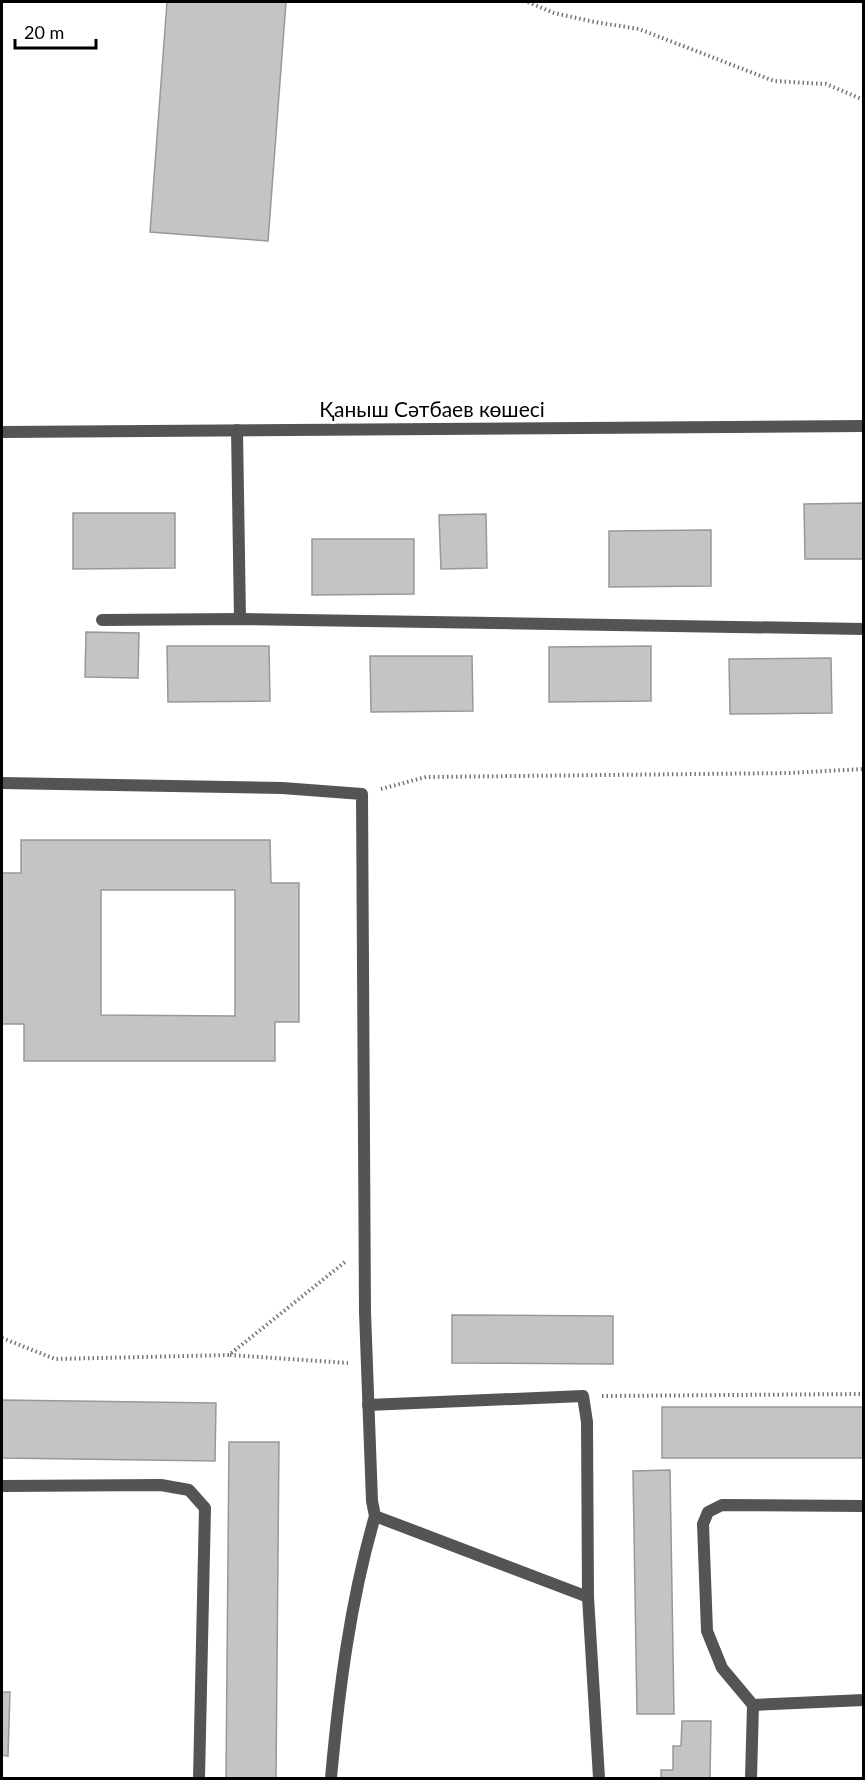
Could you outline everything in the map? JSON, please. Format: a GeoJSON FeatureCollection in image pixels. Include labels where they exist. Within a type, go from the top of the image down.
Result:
{"type":"FeatureCollection","features":[{"type":"Feature","properties":{"kind":"street","name":"Қаныш Сәтбаев көшесі"},"geometry":{"type":"LineString","coordinates":[[2,432],[864,426]]}},
{"type":"Feature","properties":{"kind":"street"},"geometry":{"type":"LineString","coordinates":[[237,430],[240,619]]}},
{"type":"Feature","properties":{"kind":"street"},"geometry":{"type":"LineString","coordinates":[[102,620],[240,619],[864,629]]}},
{"type":"Feature","properties":{"kind":"street"},"geometry":{"type":"LineString","coordinates":[[2,783],[282,788],[362,794],[367,1365],[372,1501],[375,1516],[361,1565],[337,1707],[331,1779]]}},
{"type":"Feature","properties":{"kind":"street"},"geometry":{"type":"LineString","coordinates":[[369,1405],[583,1396],[587,1422],[588,1597],[599,1779]]}},
{"type":"Feature","properties":{"kind":"street"},"geometry":{"type":"LineString","coordinates":[[2,1486],[161,1485],[189,1490],[205,1508],[199,1779]]}},
{"type":"Feature","properties":{"kind":"street"},"geometry":{"type":"LineString","coordinates":[[751,1779],[753,1705],[722,1668],[707,1631],[703,1524],[708,1512],[722,1505],[864,1506]]}},
{"type":"Feature","properties":{"kind":"street"},"geometry":{"type":"LineString","coordinates":[[375,1516],[588,1597]]}},
{"type":"Feature","properties":{"kind":"street"},"geometry":{"type":"LineString","coordinates":[[753,1705],[864,1700]]}},
{"type":"Feature","properties":{"kind":"path"},"geometry":{"type":"LineString","coordinates":[[528,2],[554,13],[639,29],[774,81],[826,84],[864,100]]}},
{"type":"Feature","properties":{"kind":"path"},"geometry":{"type":"LineString","coordinates":[[362,794],[426,777],[789,773],[864,769]]}},
{"type":"Feature","properties":{"kind":"path"},"geometry":{"type":"LineString","coordinates":[[229,1355],[365,1247]]}},
{"type":"Feature","properties":{"kind":"path"},"geometry":{"type":"LineString","coordinates":[[2,1338],[55,1359],[229,1355],[367,1365]]}},
{"type":"Feature","properties":{"kind":"path"},"geometry":{"type":"LineString","coordinates":[[583,1396],[864,1394]]}},
{"type":"Feature","properties":{"kind":"building"},"geometry":{"type":"Polygon","coordinates":[[[167,2],[286,2],[268,241],[150,232],[167,2]]]}},
{"type":"Feature","properties":{"kind":"building"},"geometry":{"type":"Polygon","coordinates":[[[864,503],[864,559],[805,559],[804,504],[864,503]]]}},
{"type":"Feature","properties":{"kind":"building"},"geometry":{"type":"Polygon","coordinates":[[[73,513],[175,513],[175,568],[73,569],[73,513]]]}},
{"type":"Feature","properties":{"kind":"building"},"geometry":{"type":"Polygon","coordinates":[[[486,514],[487,568],[441,569],[439,515],[486,514]]]}},
{"type":"Feature","properties":{"kind":"building"},"geometry":{"type":"Polygon","coordinates":[[[711,530],[711,586],[609,587],[609,531],[711,530]]]}},
{"type":"Feature","properties":{"kind":"building"},"geometry":{"type":"Polygon","coordinates":[[[312,539],[414,539],[414,594],[312,595],[312,539]]]}},
{"type":"Feature","properties":{"kind":"building"},"geometry":{"type":"Polygon","coordinates":[[[86,632],[139,633],[138,678],[85,677],[86,632]]]}},
{"type":"Feature","properties":{"kind":"building"},"geometry":{"type":"Polygon","coordinates":[[[167,646],[269,646],[270,701],[168,702],[167,646]]]}},
{"type":"Feature","properties":{"kind":"building"},"geometry":{"type":"Polygon","coordinates":[[[651,646],[651,701],[549,702],[549,647],[651,646]]]}},
{"type":"Feature","properties":{"kind":"building"},"geometry":{"type":"Polygon","coordinates":[[[370,656],[472,656],[473,711],[371,712],[370,656]]]}},
{"type":"Feature","properties":{"kind":"building"},"geometry":{"type":"Polygon","coordinates":[[[831,658],[832,713],[730,714],[729,659],[831,658]]]}},
{"type":"Feature","properties":{"kind":"building"},"geometry":{"type":"Polygon","coordinates":[[[21,840],[270,840],[271,883],[299,883],[299,1022],[275,1022],[275,1061],[24,1061],[24,1024],[2,1024],[2,873],[21,873],[21,840]],[[101,890],[101,1015],[235,1016],[235,890],[101,890]]]}},
{"type":"Feature","properties":{"kind":"building"},"geometry":{"type":"Polygon","coordinates":[[[452,1315],[613,1316],[613,1364],[452,1363],[452,1315]]]}},
{"type":"Feature","properties":{"kind":"building"},"geometry":{"type":"Polygon","coordinates":[[[2,1400],[216,1403],[215,1461],[2,1458],[2,1400]]]}},
{"type":"Feature","properties":{"kind":"building"},"geometry":{"type":"Polygon","coordinates":[[[662,1407],[864,1407],[864,1458],[662,1458],[662,1407]]]}},
{"type":"Feature","properties":{"kind":"building"},"geometry":{"type":"Polygon","coordinates":[[[229,1442],[279,1442],[276,1778],[226,1778],[229,1442]]]}},
{"type":"Feature","properties":{"kind":"building"},"geometry":{"type":"Polygon","coordinates":[[[670,1470],[674,1714],[637,1714],[633,1471],[670,1470]]]}},
{"type":"Feature","properties":{"kind":"building"},"geometry":{"type":"Polygon","coordinates":[[[2,1692],[10,1692],[8,1756],[2,1755],[2,1692]]]}},
{"type":"Feature","properties":{"kind":"building"},"geometry":{"type":"Polygon","coordinates":[[[682,1721],[711,1721],[710,1778],[661,1778],[661,1770],[673,1770],[673,1746],[681,1746],[682,1721]]]}}]}
